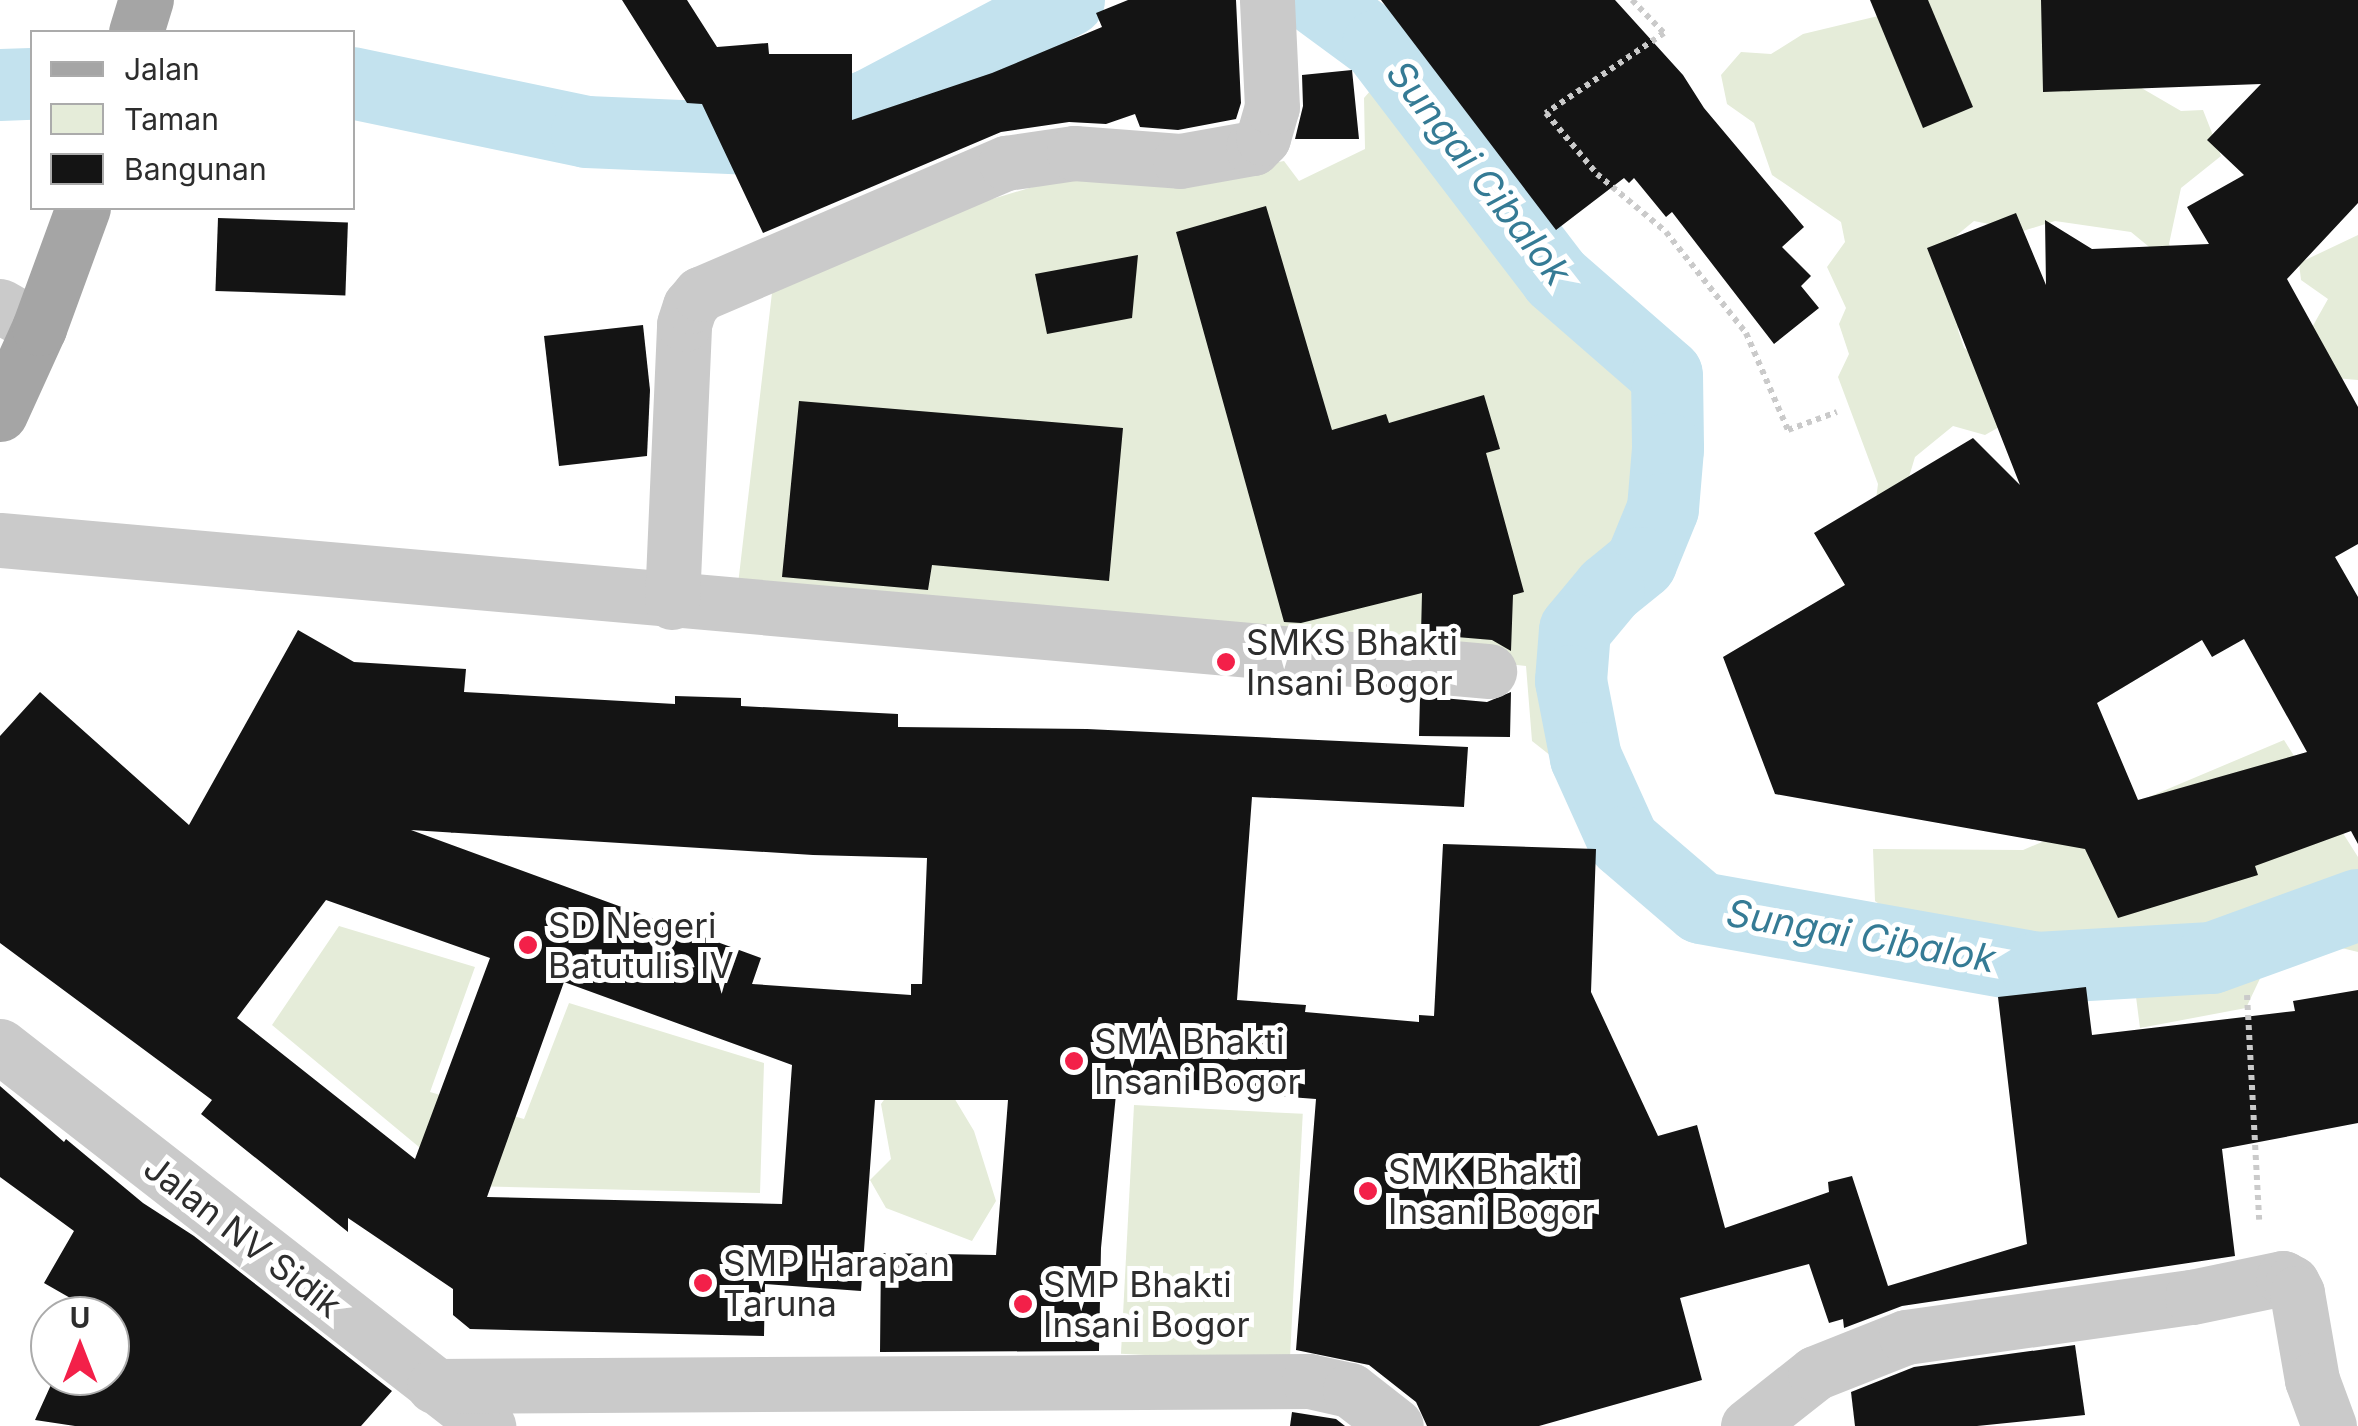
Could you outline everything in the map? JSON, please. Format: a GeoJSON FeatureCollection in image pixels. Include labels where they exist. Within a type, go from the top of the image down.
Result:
{"type":"FeatureCollection","features":[{"type":"Feature","properties":{"kind":"main road"},"geometry":{"type":"LineString","coordinates":[[0,414],[20,317],[82,210]]}},
{"type":"Feature","properties":{"kind":"street"},"geometry":{"type":"LineString","coordinates":[[672,602],[684,324],[690,306],[700,294],[1006,163],[1074,153],[1180,161],[1253,148],[1263,138],[1272,108],[1267,0]]}},
{"type":"Feature","properties":{"kind":"street"},"geometry":{"type":"LineString","coordinates":[[0,540],[1489,671]]}},
{"type":"Feature","properties":{"kind":"street","name":"Jalan NV Sidik"},"geometry":{"type":"LineString","coordinates":[[0,1046],[488,1426]]}},
{"type":"Feature","properties":{"kind":"street"},"geometry":{"type":"LineString","coordinates":[[1748,1426],[1816,1373],[1906,1337],[2192,1297],[2283,1278],[2292,1283],[2312,1380],[2329,1426]]}},
{"type":"Feature","properties":{"kind":"street"},"geometry":{"type":"LineString","coordinates":[[434,1386],[1309,1381],[1350,1390],[1396,1426]]}},
{"type":"Feature","properties":{"kind":"path"},"geometry":{"type":"LineString","coordinates":[[1632,0],[1664,33],[1546,113],[1597,174],[1666,232],[1746,333],[1788,430],[1837,412]]}},
{"type":"Feature","properties":{"kind":"path"},"geometry":{"type":"LineString","coordinates":[[2247,995],[2262,1282]]}},
{"type":"Feature","properties":{"kind":"green space"},"geometry":{"type":"Polygon","coordinates":[[[1908,0],[2091,0],[2138,86],[2181,111],[2203,110],[2221,156],[2181,188],[2169,244],[2182,274],[2131,232],[2055,221],[2023,231],[1974,221],[1957,235],[1947,258],[1959,278],[1958,330],[1964,348],[1990,366],[2001,426],[1985,435],[1953,426],[1915,457],[1909,477],[1871,538],[1878,484],[1838,377],[1849,354],[1839,324],[1846,308],[1827,267],[1845,242],[1841,222],[1772,175],[1754,123],[1727,104],[1721,75],[1741,52],[1771,54],[1803,34],[1899,11],[1908,0]]]}},
{"type":"Feature","properties":{"kind":"green space"},"geometry":{"type":"Polygon","coordinates":[[[1398,59],[1514,264],[1521,266],[1532,299],[1625,341],[1665,411],[1635,487],[1658,534],[1643,575],[1571,627],[1546,679],[1543,699],[1565,767],[1532,741],[1526,666],[1136,623],[737,593],[773,284],[793,259],[1112,163],[1152,184],[1284,161],[1299,181],[1365,149],[1364,98],[1398,59]]]}},
{"type":"Feature","properties":{"kind":"green space"},"geometry":{"type":"Polygon","coordinates":[[[2358,235],[2358,380],[2311,376],[2297,354],[2328,299],[2301,280],[2299,263],[2358,235]]]}},
{"type":"Feature","properties":{"kind":"green space"},"geometry":{"type":"Polygon","coordinates":[[[2284,740],[2358,857],[2358,952],[2317,942],[2300,962],[2265,968],[2246,1008],[2140,1028],[2135,989],[2086,980],[2051,944],[2020,946],[2021,978],[2010,995],[1875,901],[1873,849],[2023,850],[2284,740]]]}},
{"type":"Feature","properties":{"kind":"green space"},"geometry":{"type":"Polygon","coordinates":[[[339,926],[475,967],[430,1092],[524,1119],[569,1003],[764,1063],[760,1193],[466,1186],[272,1025],[339,926]]]}},
{"type":"Feature","properties":{"kind":"green space"},"geometry":{"type":"Polygon","coordinates":[[[900,1078],[944,1081],[974,1131],[996,1201],[972,1241],[886,1208],[870,1180],[891,1159],[881,1104],[900,1078]]]}},
{"type":"Feature","properties":{"kind":"green space"},"geometry":{"type":"Polygon","coordinates":[[[1134,1105],[1303,1114],[1290,1363],[1121,1354],[1134,1105]]]}},
{"type":"Feature","properties":{"kind":"building"},"geometry":{"type":"Polygon","coordinates":[[[622,0],[687,0],[717,47],[768,43],[769,54],[852,54],[852,120],[992,73],[1102,27],[1096,13],[1128,0],[1236,0],[1241,103],[1236,119],[1178,130],[1140,127],[1135,114],[1106,124],[1069,122],[1001,132],[763,233],[702,104],[687,103],[622,0]]]}},
{"type":"Feature","properties":{"kind":"building"},"geometry":{"type":"Polygon","coordinates":[[[1381,0],[1615,0],[1683,75],[1704,108],[1804,227],[1782,247],[1811,276],[1801,286],[1819,308],[1774,344],[1672,212],[1666,217],[1634,178],[1629,183],[1624,178],[1556,230],[1381,0]]]}},
{"type":"Feature","properties":{"kind":"building"},"geometry":{"type":"Polygon","coordinates":[[[1870,0],[1928,0],[1973,107],[1923,128],[1870,0]]]}},
{"type":"Feature","properties":{"kind":"building"},"geometry":{"type":"Polygon","coordinates":[[[2041,0],[2358,0],[2358,203],[2287,279],[2358,407],[2358,544],[2335,557],[2358,597],[2358,844],[2351,831],[2255,866],[2258,875],[2118,918],[2085,849],[1775,794],[1723,657],[1845,585],[1814,533],[1973,438],[2020,485],[1927,248],[2016,213],[2046,285],[2045,220],[2092,249],[2209,244],[2187,207],[2244,175],[2207,140],[2261,84],[2043,92],[2041,0]],[[2244,639],[2212,657],[2202,640],[2097,703],[2138,800],[2307,752],[2244,639]]]}},
{"type":"Feature","properties":{"kind":"building"},"geometry":{"type":"Polygon","coordinates":[[[1352,70],[1359,139],[1295,139],[1303,106],[1302,75],[1352,70]]]}},
{"type":"Feature","properties":{"kind":"building"},"geometry":{"type":"Polygon","coordinates":[[[1266,206],[1332,430],[1386,414],[1389,423],[1484,395],[1500,449],[1486,453],[1524,592],[1513,595],[1511,651],[1492,640],[1421,634],[1422,593],[1301,623],[1284,622],[1176,232],[1266,206]]]}},
{"type":"Feature","properties":{"kind":"building"},"geometry":{"type":"Polygon","coordinates":[[[218,218],[348,223],[345,295],[215,291],[218,218]]]}},
{"type":"Feature","properties":{"kind":"building"},"geometry":{"type":"Polygon","coordinates":[[[1138,255],[1132,318],[1047,334],[1035,274],[1138,255]]]}},
{"type":"Feature","properties":{"kind":"building"},"geometry":{"type":"Polygon","coordinates":[[[643,325],[650,390],[647,456],[559,466],[544,336],[643,325]]]}},
{"type":"Feature","properties":{"kind":"building"},"geometry":{"type":"Polygon","coordinates":[[[799,401],[1123,428],[1109,581],[932,565],[928,590],[782,577],[799,401]]]}},
{"type":"Feature","properties":{"kind":"building"},"geometry":{"type":"Polygon","coordinates":[[[298,630],[354,662],[466,669],[464,692],[675,704],[675,696],[741,698],[741,706],[898,714],[898,727],[1087,729],[1468,747],[1464,807],[1252,797],[1237,1000],[1306,1005],[1305,1012],[1419,1022],[1419,1015],[1434,1016],[1443,844],[1596,849],[1591,992],[1658,1136],[1697,1125],[1725,1228],[1829,1192],[1828,1182],[1852,1176],[1888,1286],[2027,1244],[1998,997],[2086,987],[2092,1035],[2295,1011],[2293,1001],[2358,990],[2358,1123],[2222,1149],[2235,1256],[1902,1306],[1844,1328],[1843,1319],[1829,1323],[1809,1264],[1680,1298],[1702,1380],[1539,1426],[1427,1426],[1416,1402],[1369,1365],[1296,1350],[1316,1099],[1117,1084],[1101,1248],[1099,1351],[880,1352],[881,1253],[996,1255],[1008,1100],[875,1100],[861,1291],[765,1284],[764,1336],[470,1329],[453,1315],[453,1289],[348,1218],[348,1232],[201,1114],[212,1100],[0,943],[0,736],[40,692],[189,825],[298,630]],[[411,830],[761,958],[752,984],[911,995],[911,984],[922,984],[927,858],[813,855],[411,830]],[[326,900],[237,1018],[415,1159],[490,958],[326,900]],[[564,982],[487,1197],[782,1204],[792,1065],[564,982]]]}},
{"type":"Feature","properties":{"kind":"building"},"geometry":{"type":"Polygon","coordinates":[[[1511,692],[1510,737],[1419,736],[1420,696],[1487,702],[1511,692]]]}},
{"type":"Feature","properties":{"kind":"building"},"geometry":{"type":"Polygon","coordinates":[[[0,1086],[64,1142],[66,1139],[143,1203],[194,1236],[392,1391],[361,1426],[75,1426],[35,1420],[46,1396],[130,1396],[130,1296],[67,1296],[44,1283],[74,1231],[0,1177],[0,1086]]]}},
{"type":"Feature","properties":{"kind":"building"},"geometry":{"type":"Polygon","coordinates":[[[2075,1345],[2085,1415],[1977,1426],[1855,1426],[1851,1392],[1914,1367],[2075,1345]]]}},
{"type":"Feature","properties":{"kind":"building"},"geometry":{"type":"Polygon","coordinates":[[[1292,1412],[1336,1419],[1345,1426],[1290,1426],[1292,1412]]]}},
{"type":"Feature","properties":{"kind":"waterway","name":"Sungai Cibalok"},"geometry":{"type":"LineString","coordinates":[[355,84],[587,132],[778,140],[870,105],[1069,0]]}},
{"type":"Feature","properties":{"kind":"waterway","name":"Sungai Cibalok"},"geometry":{"type":"LineString","coordinates":[[1317,0],[1378,45],[1556,278],[1667,375],[1668,449],[1663,509],[1641,563],[1609,589],[1575,630],[1571,681],[1586,758],[1624,842],[1701,908],[2037,968],[2212,958],[2358,905]]}},
{"type":"Feature","properties":{"kind":"waterway","name":"Sungai Cibalok"},"geometry":{"type":"LineString","coordinates":[[0,85],[30,84]]}},
{"type":"Feature","properties":{"kind":"place","name":"SMKS Bhakti Insani Bogor"},"geometry":{"type":"Point","coordinates":[1226,662]}},
{"type":"Feature","properties":{"kind":"place","name":"SD Negeri Batutulis IV"},"geometry":{"type":"Point","coordinates":[528,945]}},
{"type":"Feature","properties":{"kind":"place","name":"SMA Bhakti Insani Bogor"},"geometry":{"type":"Point","coordinates":[1074,1061]}},
{"type":"Feature","properties":{"kind":"place","name":"SMK Bhakti Insani Bogor"},"geometry":{"type":"Point","coordinates":[1368,1191]}},
{"type":"Feature","properties":{"kind":"place","name":"SMP Harapan Taruna"},"geometry":{"type":"Point","coordinates":[703,1283]}},
{"type":"Feature","properties":{"kind":"place","name":"SMP Bhakti Insani Bogor"},"geometry":{"type":"Point","coordinates":[1023,1304]}}]}
